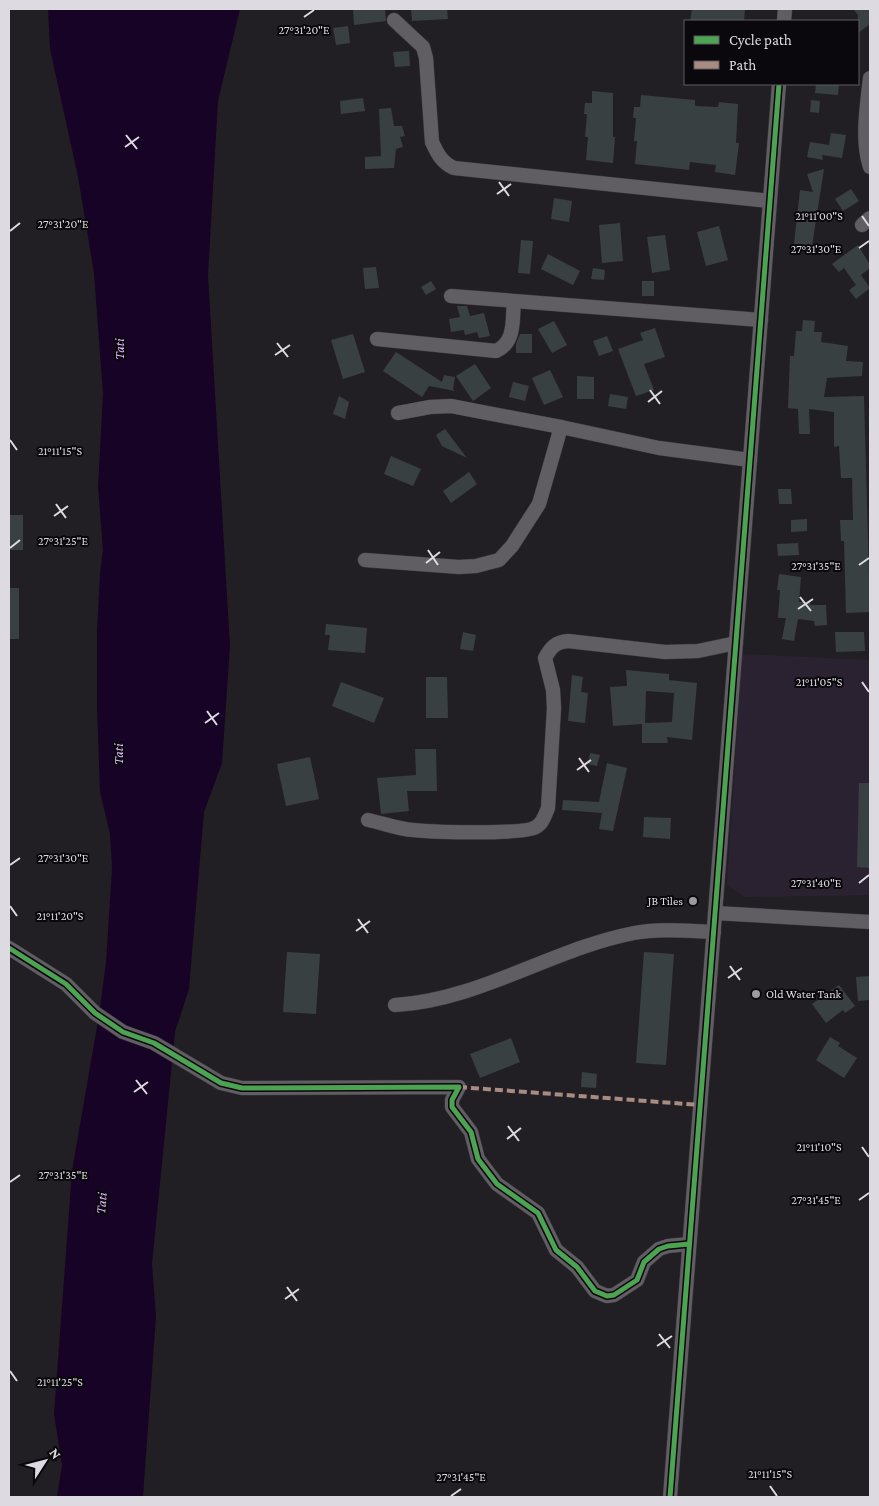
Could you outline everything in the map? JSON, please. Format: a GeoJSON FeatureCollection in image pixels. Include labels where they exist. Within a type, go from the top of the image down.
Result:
{"type":"FeatureCollection","features":[{"type":"Feature","properties":{"kind":"street"},"geometry":{"type":"LineString","coordinates":[[394,20],[423,47],[426,58],[432,142],[448,166],[770,201]]}},
{"type":"Feature","properties":{"kind":"street"},"geometry":{"type":"LineString","coordinates":[[870,78],[866,142],[870,167]]}},
{"type":"Feature","properties":{"kind":"street"},"geometry":{"type":"LineString","coordinates":[[670,1497],[779,85]]}},
{"type":"Feature","properties":{"kind":"street"},"geometry":{"type":"LineString","coordinates":[[451,296],[761,320]]}},
{"type":"Feature","properties":{"kind":"street"},"geometry":{"type":"LineString","coordinates":[[377,339],[496,351],[505,347],[510,340],[514,301]]}},
{"type":"Feature","properties":{"kind":"street"},"geometry":{"type":"LineString","coordinates":[[398,414],[430,407],[451,406],[660,448],[750,460]]}},
{"type":"Feature","properties":{"kind":"street"},"geometry":{"type":"LineString","coordinates":[[365,560],[459,567],[484,565],[499,560],[512,546],[539,504],[561,427]]}},
{"type":"Feature","properties":{"kind":"street"},"geometry":{"type":"LineString","coordinates":[[368,820],[412,830],[450,832],[528,831],[536,827],[544,819],[548,808],[554,708],[553,690],[545,658],[551,648],[559,642],[568,641],[665,652],[698,651],[736,643]]}},
{"type":"Feature","properties":{"kind":"street"},"geometry":{"type":"LineString","coordinates":[[715,913],[870,922]]}},
{"type":"Feature","properties":{"kind":"street"},"geometry":{"type":"LineString","coordinates":[[395,1005],[417,1004],[457,996],[599,943],[635,933],[654,931],[714,932]]}},
{"type":"Feature","properties":{"kind":"street"},"geometry":{"type":"LineString","coordinates":[[9,948],[66,984],[95,1013],[123,1032],[154,1043],[182,1061],[230,1086],[242,1088],[459,1087],[452,1100],[452,1107],[471,1132],[478,1159],[497,1184],[538,1213],[556,1250],[577,1268],[600,1294],[614,1296],[637,1280],[644,1262],[659,1249],[668,1246],[690,1244]]}},
{"type":"Feature","properties":{"kind":"shaded area"},"geometry":{"type":"Polygon","coordinates":[[[742,654],[870,660],[870,895],[744,897],[727,884],[742,654]]]}},
{"type":"Feature","properties":{"kind":"water","name":"Tati"},"geometry":{"type":"Polygon","coordinates":[[[48,9],[240,9],[218,101],[208,275],[230,646],[222,763],[204,812],[189,989],[175,1032],[152,1264],[156,1316],[143,1497],[57,1497],[62,1465],[54,1414],[72,1171],[99,1015],[106,962],[112,868],[110,834],[100,792],[97,708],[97,631],[103,550],[98,487],[103,394],[94,273],[78,177],[50,49],[48,9]]]}},
{"type":"Feature","properties":{"kind":"building"},"geometry":{"type":"Polygon","coordinates":[[[353,9],[385,9],[386,21],[354,25],[353,9]]]}},
{"type":"Feature","properties":{"kind":"building"},"geometry":{"type":"Polygon","coordinates":[[[411,9],[447,9],[448,19],[412,21],[411,9]]]}},
{"type":"Feature","properties":{"kind":"building"},"geometry":{"type":"Polygon","coordinates":[[[692,9],[745,9],[744,20],[690,20],[692,9]]]}},
{"type":"Feature","properties":{"kind":"building"},"geometry":{"type":"Polygon","coordinates":[[[853,9],[870,9],[870,24],[859,32],[859,20],[858,15],[853,9]]]}},
{"type":"Feature","properties":{"kind":"building"},"geometry":{"type":"Polygon","coordinates":[[[348,26],[350,43],[336,45],[333,28],[348,26]]]}},
{"type":"Feature","properties":{"kind":"building"},"geometry":{"type":"Polygon","coordinates":[[[409,51],[410,66],[395,67],[393,52],[409,51]]]}},
{"type":"Feature","properties":{"kind":"building"},"geometry":{"type":"Polygon","coordinates":[[[816,85],[839,85],[838,95],[815,93],[816,85]]]}},
{"type":"Feature","properties":{"kind":"building"},"geometry":{"type":"Polygon","coordinates":[[[592,91],[613,93],[613,137],[615,137],[613,163],[586,160],[587,114],[584,114],[585,103],[592,103],[592,91]]]}},
{"type":"Feature","properties":{"kind":"building"},"geometry":{"type":"Polygon","coordinates":[[[641,95],[695,100],[695,106],[718,107],[719,102],[738,104],[736,143],[739,143],[735,175],[715,172],[716,165],[690,162],[689,170],[635,164],[636,118],[633,118],[634,107],[640,107],[641,95]]]}},
{"type":"Feature","properties":{"kind":"building"},"geometry":{"type":"Polygon","coordinates":[[[363,98],[365,111],[341,114],[340,101],[363,98]]]}},
{"type":"Feature","properties":{"kind":"building"},"geometry":{"type":"Polygon","coordinates":[[[811,100],[820,101],[819,113],[810,112],[811,100]]]}},
{"type":"Feature","properties":{"kind":"building"},"geometry":{"type":"Polygon","coordinates":[[[391,108],[394,126],[402,126],[405,136],[400,137],[403,147],[396,149],[394,168],[365,169],[365,157],[381,156],[379,109],[391,108]]]}},
{"type":"Feature","properties":{"kind":"building"},"geometry":{"type":"Polygon","coordinates":[[[831,133],[846,135],[842,158],[822,155],[823,160],[807,157],[810,142],[829,145],[831,133]]]}},
{"type":"Feature","properties":{"kind":"building"},"geometry":{"type":"Polygon","coordinates":[[[824,169],[812,246],[794,244],[800,190],[813,192],[807,174],[824,169]]]}},
{"type":"Feature","properties":{"kind":"building"},"geometry":{"type":"Polygon","coordinates":[[[851,189],[859,201],[843,211],[835,199],[851,189]]]}},
{"type":"Feature","properties":{"kind":"building"},"geometry":{"type":"Polygon","coordinates":[[[554,198],[572,201],[569,222],[551,219],[554,198]]]}},
{"type":"Feature","properties":{"kind":"building"},"geometry":{"type":"Polygon","coordinates":[[[620,223],[623,261],[602,263],[599,225],[620,223]]]}},
{"type":"Feature","properties":{"kind":"building"},"geometry":{"type":"Polygon","coordinates":[[[719,226],[728,260],[706,266],[697,232],[719,226]]]}},
{"type":"Feature","properties":{"kind":"building"},"geometry":{"type":"Polygon","coordinates":[[[665,235],[670,270],[652,273],[647,237],[665,235]]]}},
{"type":"Feature","properties":{"kind":"building"},"geometry":{"type":"Polygon","coordinates":[[[521,240],[533,241],[530,274],[518,273],[521,240]]]}},
{"type":"Feature","properties":{"kind":"building"},"geometry":{"type":"Polygon","coordinates":[[[858,245],[870,265],[870,268],[861,275],[870,288],[856,299],[849,290],[856,285],[844,268],[839,272],[832,264],[858,245]]]}},
{"type":"Feature","properties":{"kind":"building"},"geometry":{"type":"Polygon","coordinates":[[[548,254],[580,271],[573,285],[541,269],[548,254]]]}},
{"type":"Feature","properties":{"kind":"building"},"geometry":{"type":"Polygon","coordinates":[[[376,267],[379,288],[365,289],[363,268],[376,267]]]}},
{"type":"Feature","properties":{"kind":"building"},"geometry":{"type":"Polygon","coordinates":[[[593,268],[605,270],[604,280],[591,279],[593,268]]]}},
{"type":"Feature","properties":{"kind":"building"},"geometry":{"type":"Polygon","coordinates":[[[431,281],[436,289],[426,295],[421,287],[431,281]]]}},
{"type":"Feature","properties":{"kind":"building"},"geometry":{"type":"Polygon","coordinates":[[[642,281],[654,281],[654,296],[642,296],[642,281]]]}},
{"type":"Feature","properties":{"kind":"building"},"geometry":{"type":"Polygon","coordinates":[[[457,306],[467,306],[470,316],[484,313],[490,336],[479,338],[477,332],[465,335],[464,330],[451,332],[449,319],[460,317],[457,306]]]}},
{"type":"Feature","properties":{"kind":"building"},"geometry":{"type":"Polygon","coordinates":[[[803,320],[815,321],[814,332],[822,332],[821,342],[848,346],[846,361],[863,362],[862,376],[827,378],[824,397],[864,396],[870,612],[846,613],[844,541],[841,541],[840,520],[853,520],[852,478],[841,478],[839,446],[834,447],[834,412],[809,409],[810,434],[799,434],[798,409],[788,408],[790,356],[794,356],[796,331],[802,331],[803,320]]]}},
{"type":"Feature","properties":{"kind":"building"},"geometry":{"type":"Polygon","coordinates":[[[554,321],[567,345],[552,353],[538,329],[554,321]]]}},
{"type":"Feature","properties":{"kind":"building"},"geometry":{"type":"Polygon","coordinates":[[[655,328],[665,357],[644,364],[654,390],[636,396],[618,349],[643,340],[640,333],[655,328]]]}},
{"type":"Feature","properties":{"kind":"building"},"geometry":{"type":"Polygon","coordinates":[[[353,334],[365,372],[343,379],[331,340],[353,334]]]}},
{"type":"Feature","properties":{"kind":"building"},"geometry":{"type":"Polygon","coordinates":[[[520,334],[532,334],[532,353],[516,353],[516,344],[520,334]]]}},
{"type":"Feature","properties":{"kind":"building"},"geometry":{"type":"Polygon","coordinates":[[[607,336],[613,351],[599,356],[593,341],[607,336]]]}},
{"type":"Feature","properties":{"kind":"building"},"geometry":{"type":"Polygon","coordinates":[[[396,352],[442,382],[444,375],[455,377],[453,389],[455,391],[429,386],[422,397],[383,371],[396,352]]]}},
{"type":"Feature","properties":{"kind":"building"},"geometry":{"type":"Polygon","coordinates":[[[475,364],[491,388],[473,401],[456,376],[475,364]]]}},
{"type":"Feature","properties":{"kind":"building"},"geometry":{"type":"Polygon","coordinates":[[[550,370],[563,397],[544,405],[532,378],[550,370]]]}},
{"type":"Feature","properties":{"kind":"building"},"geometry":{"type":"Polygon","coordinates":[[[577,376],[594,377],[594,399],[577,399],[577,376]]]}},
{"type":"Feature","properties":{"kind":"building"},"geometry":{"type":"Polygon","coordinates":[[[513,382],[529,386],[525,401],[509,397],[513,382]]]}},
{"type":"Feature","properties":{"kind":"building"},"geometry":{"type":"Polygon","coordinates":[[[610,394],[628,397],[626,409],[608,406],[610,394]]]}},
{"type":"Feature","properties":{"kind":"building"},"geometry":{"type":"Polygon","coordinates":[[[339,396],[349,402],[345,419],[333,414],[339,396]]]}},
{"type":"Feature","properties":{"kind":"building"},"geometry":{"type":"Polygon","coordinates":[[[445,429],[467,458],[442,446],[436,435],[445,429]]]}},
{"type":"Feature","properties":{"kind":"building"},"geometry":{"type":"Polygon","coordinates":[[[391,456],[421,469],[413,486],[384,474],[391,456]]]}},
{"type":"Feature","properties":{"kind":"building"},"geometry":{"type":"Polygon","coordinates":[[[469,472],[477,484],[451,503],[443,491],[469,472]]]}},
{"type":"Feature","properties":{"kind":"building"},"geometry":{"type":"Polygon","coordinates":[[[778,489],[791,489],[792,504],[779,504],[778,489]]]}},
{"type":"Feature","properties":{"kind":"building"},"geometry":{"type":"Polygon","coordinates":[[[9,515],[23,515],[23,550],[9,550],[9,515]]]}},
{"type":"Feature","properties":{"kind":"building"},"geometry":{"type":"Polygon","coordinates":[[[807,519],[807,531],[791,532],[791,520],[807,519]]]}},
{"type":"Feature","properties":{"kind":"building"},"geometry":{"type":"Polygon","coordinates":[[[798,543],[799,555],[778,556],[777,544],[798,543]]]}},
{"type":"Feature","properties":{"kind":"building"},"geometry":{"type":"Polygon","coordinates":[[[779,574],[801,577],[799,602],[810,602],[810,605],[826,605],[827,625],[815,626],[814,621],[798,619],[794,641],[782,639],[786,618],[778,618],[780,590],[777,590],[779,574]]]}},
{"type":"Feature","properties":{"kind":"building"},"geometry":{"type":"Polygon","coordinates":[[[9,588],[19,588],[19,639],[9,639],[9,588]]]}},
{"type":"Feature","properties":{"kind":"building"},"geometry":{"type":"Polygon","coordinates":[[[326,624],[367,628],[365,653],[328,650],[330,635],[325,635],[326,624]]]}},
{"type":"Feature","properties":{"kind":"building"},"geometry":{"type":"Polygon","coordinates":[[[463,632],[476,635],[473,651],[460,649],[463,632]]]}},
{"type":"Feature","properties":{"kind":"building"},"geometry":{"type":"Polygon","coordinates":[[[835,632],[864,632],[865,651],[836,652],[835,632]]]}},
{"type":"Feature","properties":{"kind":"building"},"geometry":{"type":"Polygon","coordinates":[[[626,670],[669,674],[669,680],[697,683],[692,740],[667,737],[668,743],[642,743],[642,724],[613,726],[610,687],[627,686],[626,670]],[[646,691],[645,723],[672,722],[674,693],[646,691]]]}},
{"type":"Feature","properties":{"kind":"building"},"geometry":{"type":"Polygon","coordinates":[[[572,675],[583,677],[581,692],[588,693],[585,723],[568,721],[572,675]]]}},
{"type":"Feature","properties":{"kind":"building"},"geometry":{"type":"Polygon","coordinates":[[[426,677],[447,677],[448,718],[426,718],[426,677]]]}},
{"type":"Feature","properties":{"kind":"building"},"geometry":{"type":"Polygon","coordinates":[[[341,682],[384,698],[374,723],[332,706],[341,682]]]}},
{"type":"Feature","properties":{"kind":"building"},"geometry":{"type":"Polygon","coordinates":[[[415,749],[436,749],[437,791],[407,791],[409,811],[381,814],[377,778],[416,775],[415,749]]]}},
{"type":"Feature","properties":{"kind":"building"},"geometry":{"type":"Polygon","coordinates":[[[590,753],[600,755],[597,766],[588,764],[590,753]]]}},
{"type":"Feature","properties":{"kind":"building"},"geometry":{"type":"Polygon","coordinates":[[[310,757],[319,799],[286,806],[277,764],[310,757]]]}},
{"type":"Feature","properties":{"kind":"building"},"geometry":{"type":"Polygon","coordinates":[[[607,763],[627,768],[613,831],[599,829],[602,813],[562,810],[563,800],[599,802],[607,763]]]}},
{"type":"Feature","properties":{"kind":"building"},"geometry":{"type":"Polygon","coordinates":[[[859,783],[870,783],[870,868],[857,867],[859,783]]]}},
{"type":"Feature","properties":{"kind":"building"},"geometry":{"type":"Polygon","coordinates":[[[644,817],[671,818],[670,839],[643,837],[644,817]]]}},
{"type":"Feature","properties":{"kind":"building"},"geometry":{"type":"Polygon","coordinates":[[[287,952],[320,954],[316,1014],[283,1012],[287,952]]]}},
{"type":"Feature","properties":{"kind":"building"},"geometry":{"type":"Polygon","coordinates":[[[644,952],[674,954],[666,1065],[636,1063],[644,952]]]}},
{"type":"Feature","properties":{"kind":"building"},"geometry":{"type":"Polygon","coordinates":[[[870,976],[869,1000],[858,1001],[856,977],[870,976]]]}},
{"type":"Feature","properties":{"kind":"building"},"geometry":{"type":"Polygon","coordinates":[[[839,985],[855,1006],[845,1013],[843,1010],[826,1023],[812,1004],[839,985]]]}},
{"type":"Feature","properties":{"kind":"building"},"geometry":{"type":"Polygon","coordinates":[[[830,1037],[840,1043],[838,1046],[857,1058],[844,1078],[816,1060],[830,1037]]]}},
{"type":"Feature","properties":{"kind":"building"},"geometry":{"type":"Polygon","coordinates":[[[511,1038],[520,1062],[480,1078],[470,1054],[511,1038]]]}},
{"type":"Feature","properties":{"kind":"building"},"geometry":{"type":"Polygon","coordinates":[[[582,1072],[597,1074],[596,1088],[581,1087],[582,1072]]]}},
{"type":"Feature","properties":{"kind":"marked path"},"geometry":{"type":"LineString","coordinates":[[459,1087],[700,1105]]}},
{"type":"Feature","properties":{"kind":"cycle path"},"geometry":{"type":"LineString","coordinates":[[670,1497],[779,85]]}},
{"type":"Feature","properties":{"kind":"cycle path"},"geometry":{"type":"LineString","coordinates":[[9,948],[66,984],[95,1013],[123,1032],[154,1043],[221,1083],[242,1088],[459,1087],[452,1100],[452,1107],[471,1132],[478,1159],[497,1184],[538,1213],[556,1250],[577,1267],[595,1291],[607,1296],[614,1295],[637,1280],[644,1262],[659,1249],[689,1244]]}},
{"type":"Feature","properties":{"kind":"place","name":"JB Tiles"},"geometry":{"type":"Point","coordinates":[693,901]}},
{"type":"Feature","properties":{"kind":"place","name":"Old Water Tank"},"geometry":{"type":"Point","coordinates":[756,994]}}]}
